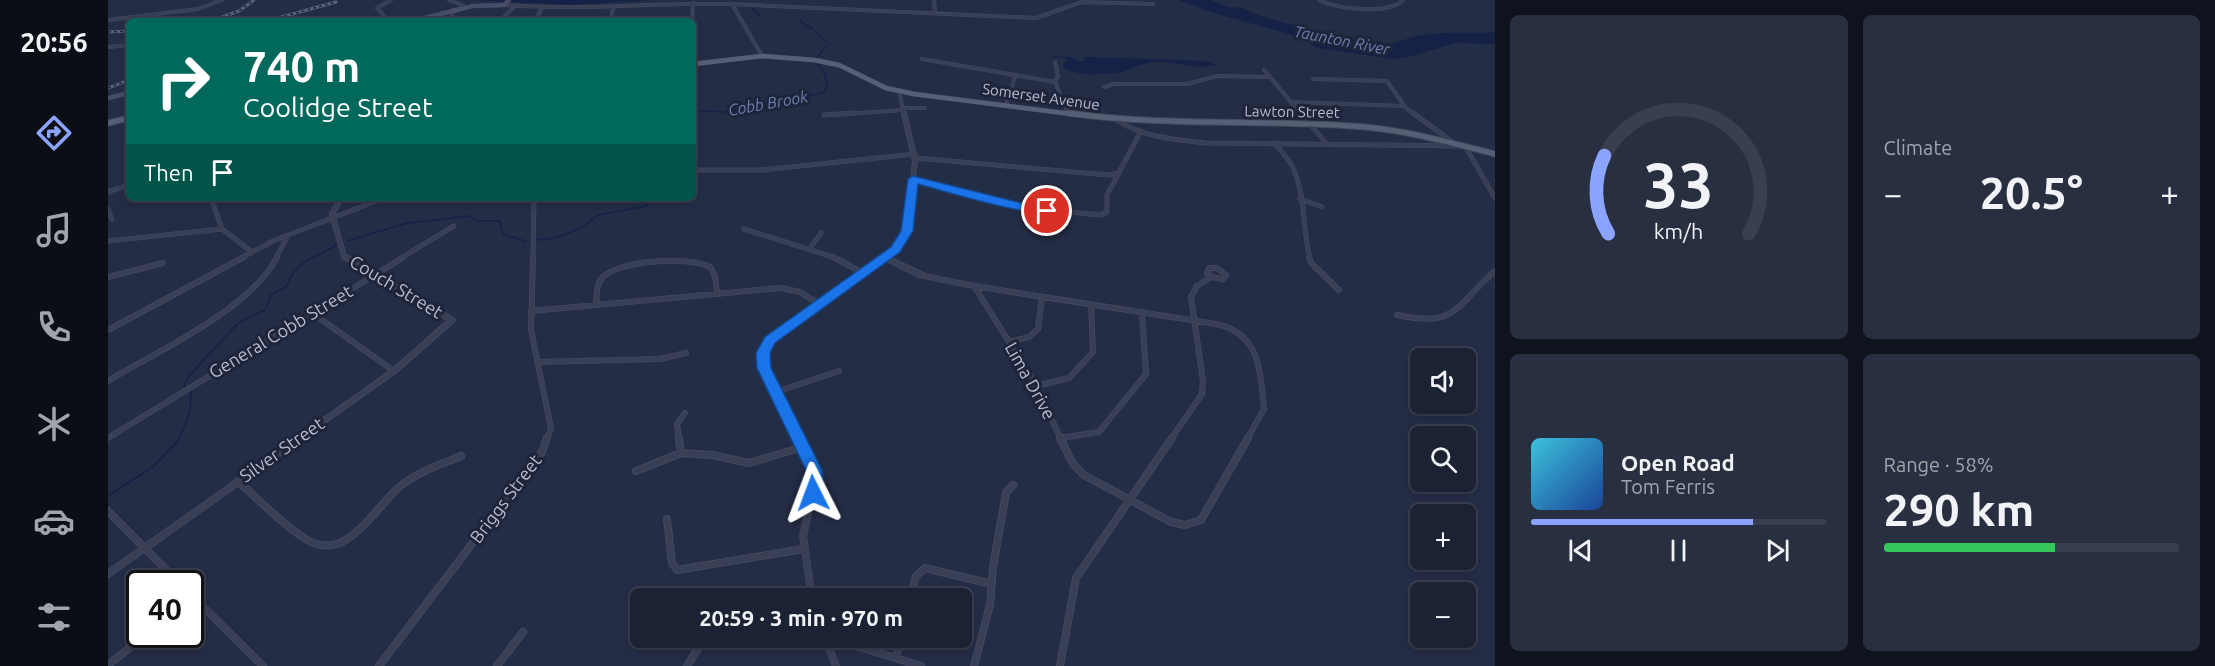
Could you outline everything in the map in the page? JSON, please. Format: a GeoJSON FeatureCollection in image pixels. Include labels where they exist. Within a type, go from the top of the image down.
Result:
{"type":"FeatureCollection","features":[{"type":"Feature","properties":{"kind":"main road"},"geometry":{"type":"LineString","coordinates":[[422,18],[467,7],[507,2]]}},
{"type":"Feature","properties":{"kind":"main road","name":"Somerset Avenue"},"geometry":{"type":"LineString","coordinates":[[696,64],[762,56],[816,60],[843,67],[899,92],[1117,120]]}},
{"type":"Feature","properties":{"kind":"main road"},"geometry":{"type":"LineString","coordinates":[[108,98],[126,94]]}},
{"type":"Feature","properties":{"kind":"main road"},"geometry":{"type":"LineString","coordinates":[[108,123],[126,119]]}},
{"type":"Feature","properties":{"kind":"main road","name":"Lawton Street"},"geometry":{"type":"LineString","coordinates":[[1117,120],[1309,123],[1392,130],[1465,146]]}},
{"type":"Feature","properties":{"kind":"main road","name":"Somerset Avenue"},"geometry":{"type":"LineString","coordinates":[[1465,146],[1495,154]]}},
{"type":"Feature","properties":{"kind":"street"},"geometry":{"type":"LineString","coordinates":[[108,20],[198,9],[222,0]]}},
{"type":"Feature","properties":{"kind":"street"},"geometry":{"type":"LineString","coordinates":[[386,18],[377,8],[391,0]]}},
{"type":"Feature","properties":{"kind":"street"},"geometry":{"type":"LineString","coordinates":[[448,0],[467,7]]}},
{"type":"Feature","properties":{"kind":"street"},"geometry":{"type":"LineString","coordinates":[[934,0],[935,13]]}},
{"type":"Feature","properties":{"kind":"street"},"geometry":{"type":"LineString","coordinates":[[1320,0],[1334,6],[1352,9],[1398,5],[1403,0]]}},
{"type":"Feature","properties":{"kind":"street"},"geometry":{"type":"LineString","coordinates":[[507,2],[542,8],[693,3],[1042,17],[1055,8],[1079,2],[1104,2],[1131,7],[1152,4]]}},
{"type":"Feature","properties":{"kind":"street"},"geometry":{"type":"LineString","coordinates":[[692,18],[693,3]]}},
{"type":"Feature","properties":{"kind":"street"},"geometry":{"type":"LineString","coordinates":[[732,4],[762,56]]}},
{"type":"Feature","properties":{"kind":"street"},"geometry":{"type":"LineString","coordinates":[[503,18],[516,5]]}},
{"type":"Feature","properties":{"kind":"street"},"geometry":{"type":"LineString","coordinates":[[611,18],[614,6]]}},
{"type":"Feature","properties":{"kind":"street"},"geometry":{"type":"LineString","coordinates":[[537,18],[542,8]]}},
{"type":"Feature","properties":{"kind":"street"},"geometry":{"type":"LineString","coordinates":[[451,18],[454,10]]}},
{"type":"Feature","properties":{"kind":"street"},"geometry":{"type":"LineString","coordinates":[[108,47],[126,45]]}},
{"type":"Feature","properties":{"kind":"street"},"geometry":{"type":"LineString","coordinates":[[922,59],[1015,77],[1055,82]]}},
{"type":"Feature","properties":{"kind":"street"},"geometry":{"type":"LineString","coordinates":[[1055,62],[1058,76],[1055,82],[1068,114]]}},
{"type":"Feature","properties":{"kind":"street"},"geometry":{"type":"LineString","coordinates":[[1264,70],[1326,143]]}},
{"type":"Feature","properties":{"kind":"street"},"geometry":{"type":"LineString","coordinates":[[1104,87],[1114,84],[1187,84],[1217,76],[1270,77]]}},
{"type":"Feature","properties":{"kind":"street"},"geometry":{"type":"LineString","coordinates":[[1006,105],[1015,77]]}},
{"type":"Feature","properties":{"kind":"street"},"geometry":{"type":"LineString","coordinates":[[1313,79],[1386,81],[1404,106],[1455,144]]}},
{"type":"Feature","properties":{"kind":"street"},"geometry":{"type":"LineString","coordinates":[[810,588],[803,549],[804,523],[816,477],[763,363],[764,348],[780,331],[885,258],[898,247],[906,233],[915,156],[899,92]]}},
{"type":"Feature","properties":{"kind":"street"},"geometry":{"type":"LineString","coordinates":[[1291,102],[1404,106]]}},
{"type":"Feature","properties":{"kind":"street"},"geometry":{"type":"LineString","coordinates":[[824,115],[926,108]]}},
{"type":"Feature","properties":{"kind":"street","name":"Somerset Avenue"},"geometry":{"type":"LineString","coordinates":[[1117,120],[1122,126],[1191,142],[1465,146]]}},
{"type":"Feature","properties":{"kind":"street"},"geometry":{"type":"LineString","coordinates":[[913,179],[1024,208],[1097,216],[1107,212],[1107,195],[1141,131]]}},
{"type":"Feature","properties":{"kind":"street"},"geometry":{"type":"LineString","coordinates":[[1275,143],[1292,165],[1311,263],[1339,290]]}},
{"type":"Feature","properties":{"kind":"street"},"geometry":{"type":"LineString","coordinates":[[1465,146],[1495,198]]}},
{"type":"Feature","properties":{"kind":"street"},"geometry":{"type":"LineString","coordinates":[[696,170],[762,170],[915,156],[1108,176],[1119,173]]}},
{"type":"Feature","properties":{"kind":"street"},"geometry":{"type":"LineString","coordinates":[[108,192],[126,186]]}},
{"type":"Feature","properties":{"kind":"street"},"geometry":{"type":"LineString","coordinates":[[1300,199],[1322,207]]}},
{"type":"Feature","properties":{"kind":"street"},"geometry":{"type":"LineString","coordinates":[[212,201],[222,229],[252,252]]}},
{"type":"Feature","properties":{"kind":"street"},"geometry":{"type":"LineString","coordinates":[[333,217],[340,201]]}},
{"type":"Feature","properties":{"kind":"street"},"geometry":{"type":"LineString","coordinates":[[108,330],[252,252],[288,235],[376,201]]}},
{"type":"Feature","properties":{"kind":"street","name":"Briggs Street"},"geometry":{"type":"LineString","coordinates":[[379,666],[546,447],[550,422],[531,335],[534,201]]}},
{"type":"Feature","properties":{"kind":"street"},"geometry":{"type":"LineString","coordinates":[[108,208],[112,220]]}},
{"type":"Feature","properties":{"kind":"street","name":"Couch Street"},"geometry":{"type":"LineString","coordinates":[[333,217],[344,256],[452,320]]}},
{"type":"Feature","properties":{"kind":"street","name":"General Cobb Street"},"geometry":{"type":"LineString","coordinates":[[108,438],[454,226]]}},
{"type":"Feature","properties":{"kind":"street"},"geometry":{"type":"LineString","coordinates":[[108,241],[222,229]]}},
{"type":"Feature","properties":{"kind":"street"},"geometry":{"type":"LineString","coordinates":[[744,229],[810,248],[863,273]]}},
{"type":"Feature","properties":{"kind":"street"},"geometry":{"type":"LineString","coordinates":[[810,248],[821,233]]}},
{"type":"Feature","properties":{"kind":"street"},"geometry":{"type":"LineString","coordinates":[[108,381],[228,309],[268,275],[288,235]]}},
{"type":"Feature","properties":{"kind":"street"},"geometry":{"type":"LineString","coordinates":[[885,258],[925,276],[974,286]]}},
{"type":"Feature","properties":{"kind":"street"},"geometry":{"type":"LineString","coordinates":[[596,304],[598,284],[610,272],[625,267],[678,261],[697,261],[708,265],[714,273],[717,293]]}},
{"type":"Feature","properties":{"kind":"street"},"geometry":{"type":"LineString","coordinates":[[108,277],[163,263]]}},
{"type":"Feature","properties":{"kind":"street"},"geometry":{"type":"LineString","coordinates":[[1397,315],[1421,322],[1444,319],[1495,271]]}},
{"type":"Feature","properties":{"kind":"street"},"geometry":{"type":"LineString","coordinates":[[1060,666],[1076,578],[1202,394],[1203,381],[1192,294],[1211,277]]}},
{"type":"Feature","properties":{"kind":"street","name":"Lima Drive"},"geometry":{"type":"LineString","coordinates":[[974,286],[1226,326],[1247,338],[1252,350],[1264,409],[1202,520],[1193,524],[1178,525],[1130,501],[1079,471],[1036,386],[974,286]]}},
{"type":"Feature","properties":{"kind":"street"},"geometry":{"type":"LineString","coordinates":[[531,311],[786,288],[800,292],[819,304]]}},
{"type":"Feature","properties":{"kind":"street"},"geometry":{"type":"LineString","coordinates":[[1008,342],[1029,338],[1039,330],[1042,297]]}},
{"type":"Feature","properties":{"kind":"street"},"geometry":{"type":"LineString","coordinates":[[1036,386],[1066,381],[1093,352],[1091,304]]}},
{"type":"Feature","properties":{"kind":"street"},"geometry":{"type":"LineString","coordinates":[[1061,438],[1099,432],[1144,378],[1147,364],[1142,312]]}},
{"type":"Feature","properties":{"kind":"street"},"geometry":{"type":"LineString","coordinates":[[312,313],[394,371]]}},
{"type":"Feature","properties":{"kind":"street","name":"Silver Street"},"geometry":{"type":"LineString","coordinates":[[108,574],[394,371],[452,320]]}},
{"type":"Feature","properties":{"kind":"street"},"geometry":{"type":"LineString","coordinates":[[537,362],[660,359],[686,353]]}},
{"type":"Feature","properties":{"kind":"street"},"geometry":{"type":"LineString","coordinates":[[776,392],[839,371]]}},
{"type":"Feature","properties":{"kind":"street"},"geometry":{"type":"LineString","coordinates":[[681,453],[677,424],[685,413]]}},
{"type":"Feature","properties":{"kind":"street"},"geometry":{"type":"LineString","coordinates":[[636,471],[681,453],[712,455],[749,463],[803,447]]}},
{"type":"Feature","properties":{"kind":"street"},"geometry":{"type":"LineString","coordinates":[[238,482],[305,539],[315,544],[328,546],[343,541],[363,528],[403,484],[461,456]]}},
{"type":"Feature","properties":{"kind":"street"},"geometry":{"type":"LineString","coordinates":[[974,666],[990,605],[1006,493],[1012,485]]}},
{"type":"Feature","properties":{"kind":"street"},"geometry":{"type":"LineString","coordinates":[[108,511],[166,570]]}},
{"type":"Feature","properties":{"kind":"street"},"geometry":{"type":"LineString","coordinates":[[667,519],[672,563],[677,570],[803,549]]}},
{"type":"Feature","properties":{"kind":"street"},"geometry":{"type":"LineString","coordinates":[[913,588],[916,576],[925,568],[992,585]]}},
{"type":"Feature","properties":{"kind":"street"},"geometry":{"type":"LineString","coordinates":[[204,609],[263,666]]}},
{"type":"Feature","properties":{"kind":"street"},"geometry":{"type":"LineString","coordinates":[[497,666],[523,632]]}},
{"type":"Feature","properties":{"kind":"street"},"geometry":{"type":"LineString","coordinates":[[108,665],[129,648]]}},
{"type":"Feature","properties":{"kind":"street"},"geometry":{"type":"LineString","coordinates":[[687,666],[696,648]]}},
{"type":"Feature","properties":{"kind":"street"},"geometry":{"type":"LineString","coordinates":[[830,648],[836,666]]}},
{"type":"Feature","properties":{"kind":"street"},"geometry":{"type":"LineString","coordinates":[[862,648],[921,666]]}},
{"type":"Feature","properties":{"kind":"street"},"geometry":{"type":"LineString","coordinates":[[896,657],[898,648]]}},
{"type":"Feature","properties":{"kind":"water"},"geometry":{"type":"Polygon","coordinates":[[[473,0],[651,0],[572,5],[473,0]]]}},
{"type":"Feature","properties":{"kind":"water","name":"Taunton River"},"geometry":{"type":"Polygon","coordinates":[[[1179,0],[1209,0],[1231,8],[1241,7],[1249,12],[1285,23],[1371,43],[1387,44],[1431,34],[1495,32],[1495,44],[1456,43],[1393,59],[1315,47],[1303,38],[1211,12],[1179,0]]]}},
{"type":"Feature","properties":{"kind":"water"},"geometry":{"type":"Polygon","coordinates":[[[1049,56],[1072,57],[1080,62],[1086,60],[1083,58],[1086,57],[1207,61],[1217,65],[1155,62],[1121,72],[1092,74],[1065,69],[1063,65],[1068,59],[1049,56]]]}},
{"type":"Feature","properties":{"kind":"waterway","name":"Cobb Brook"},"geometry":{"type":"LineString","coordinates":[[752,8],[759,16]]}},
{"type":"Feature","properties":{"kind":"waterway","name":"Cobb Brook"},"geometry":{"type":"LineString","coordinates":[[800,21],[813,29]]}},
{"type":"Feature","properties":{"kind":"waterway","name":"Cobb Brook"},"geometry":{"type":"LineString","coordinates":[[815,32],[826,41]]}},
{"type":"Feature","properties":{"kind":"waterway","name":"Cobb Brook"},"geometry":{"type":"LineString","coordinates":[[817,58],[827,45]]}},
{"type":"Feature","properties":{"kind":"waterway","name":"Cobb Brook"},"geometry":{"type":"LineString","coordinates":[[696,110],[722,112],[823,93],[827,86],[825,75],[817,62]]}},
{"type":"Feature","properties":{"kind":"waterway","name":"Cobb Brook"},"geometry":{"type":"LineString","coordinates":[[537,240],[555,238],[581,228],[598,215],[647,206],[647,201]]}},
{"type":"Feature","properties":{"kind":"waterway","name":"Cobb Brook"},"geometry":{"type":"LineString","coordinates":[[347,241],[407,223],[470,216],[476,221],[500,221],[503,234],[525,241]]}},
{"type":"Feature","properties":{"kind":"waterway","name":"Cobb Brook"},"geometry":{"type":"LineString","coordinates":[[187,388],[184,386],[189,376],[238,323],[265,310],[271,295],[287,286],[290,278],[300,266],[336,245]]}},
{"type":"Feature","properties":{"kind":"waterway","name":"Cobb Brook"},"geometry":{"type":"LineString","coordinates":[[179,439],[190,412],[191,391]]}},
{"type":"Feature","properties":{"kind":"waterway","name":"Cobb Brook"},"geometry":{"type":"LineString","coordinates":[[108,496],[154,466],[180,438]]}},
{"type":"Feature","properties":{"kind":"railway"},"geometry":{"type":"LineString","coordinates":[[219,18],[239,11],[254,0]]}},
{"type":"Feature","properties":{"kind":"railway"},"geometry":{"type":"LineString","coordinates":[[278,18],[336,2]]}},
{"type":"Feature","properties":{"kind":"railway"},"geometry":{"type":"LineString","coordinates":[[108,32],[126,31]]}},
{"type":"Feature","properties":{"kind":"railway"},"geometry":{"type":"LineString","coordinates":[[108,88],[126,81]]}},
{"type":"Feature","properties":{"kind":"route"},"geometry":{"type":"LineString","coordinates":[[813,493],[816,483],[814,470],[764,368],[763,353],[766,344],[786,326],[896,249],[907,231],[913,179],[1024,208],[1047,211]]}}]}
